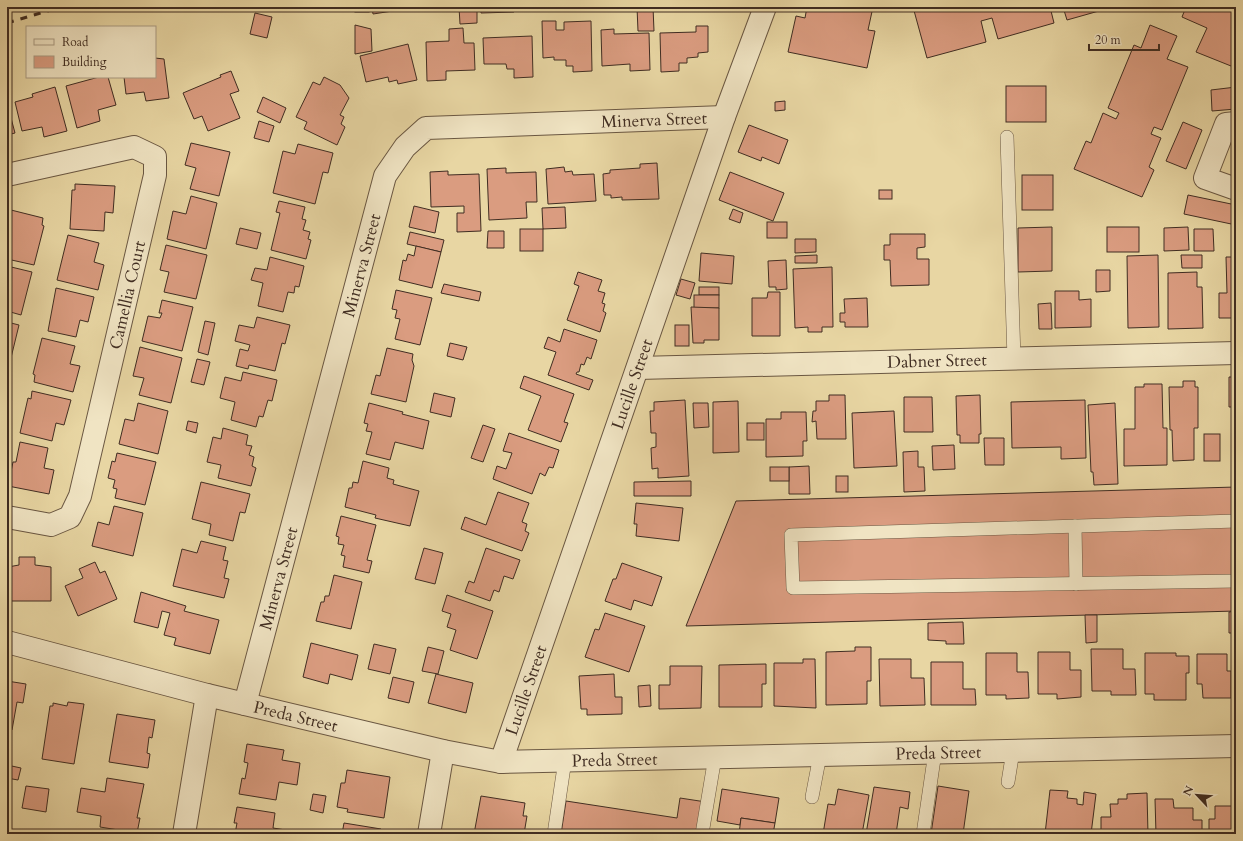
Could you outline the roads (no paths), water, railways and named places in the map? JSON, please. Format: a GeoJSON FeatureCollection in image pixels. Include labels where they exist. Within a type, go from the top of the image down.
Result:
{"type":"FeatureCollection","features":[{"type":"Feature","properties":{"kind":"street","name":"Lucille Street"},"geometry":{"type":"LineString","coordinates":[[501,762],[724,117],[765,7]]}},
{"type":"Feature","properties":{"kind":"street","name":"Minerva Street"},"geometry":{"type":"LineString","coordinates":[[245,704],[385,176],[405,147],[426,128],[724,117]]}},
{"type":"Feature","properties":{"kind":"street"},"geometry":{"type":"LineString","coordinates":[[1236,123],[1226,124],[1205,178],[1236,189]]}},
{"type":"Feature","properties":{"kind":"street","name":"Camellia Court"},"geometry":{"type":"LineString","coordinates":[[7,175],[134,147],[155,157],[155,175],[80,496],[70,517],[51,525],[7,517]]}},
{"type":"Feature","properties":{"kind":"street","name":"Dabner Street"},"geometry":{"type":"LineString","coordinates":[[638,368],[1236,353]]}},
{"type":"Feature","properties":{"kind":"street","name":"Preda Street"},"geometry":{"type":"LineString","coordinates":[[7,642],[207,695],[443,752],[501,762],[1236,746]]}},
{"type":"Feature","properties":{"kind":"street"},"geometry":{"type":"LineString","coordinates":[[184,834],[207,695]]}},
{"type":"Feature","properties":{"kind":"street"},"geometry":{"type":"LineString","coordinates":[[429,834],[443,752]]}},
{"type":"Feature","properties":{"kind":"lane"},"geometry":{"type":"LineString","coordinates":[[1007,137],[1014,359]]}},
{"type":"Feature","properties":{"kind":"lane"},"geometry":{"type":"LineString","coordinates":[[1236,521],[791,535],[793,588],[1236,581]]}},
{"type":"Feature","properties":{"kind":"lane"},"geometry":{"type":"LineString","coordinates":[[1075,526],[1076,584]]}},
{"type":"Feature","properties":{"kind":"lane"},"geometry":{"type":"LineString","coordinates":[[1008,782],[1013,751]]}},
{"type":"Feature","properties":{"kind":"lane"},"geometry":{"type":"LineString","coordinates":[[923,834],[935,752]]}},
{"type":"Feature","properties":{"kind":"lane"},"geometry":{"type":"LineString","coordinates":[[812,797],[820,755]]}},
{"type":"Feature","properties":{"kind":"lane"},"geometry":{"type":"LineString","coordinates":[[702,834],[715,757]]}},
{"type":"Feature","properties":{"kind":"lane"},"geometry":{"type":"LineString","coordinates":[[554,834],[565,760]]}},
{"type":"Feature","properties":{"kind":"railway"},"geometry":{"type":"LineString","coordinates":[[7,23],[61,7]]}}]}
